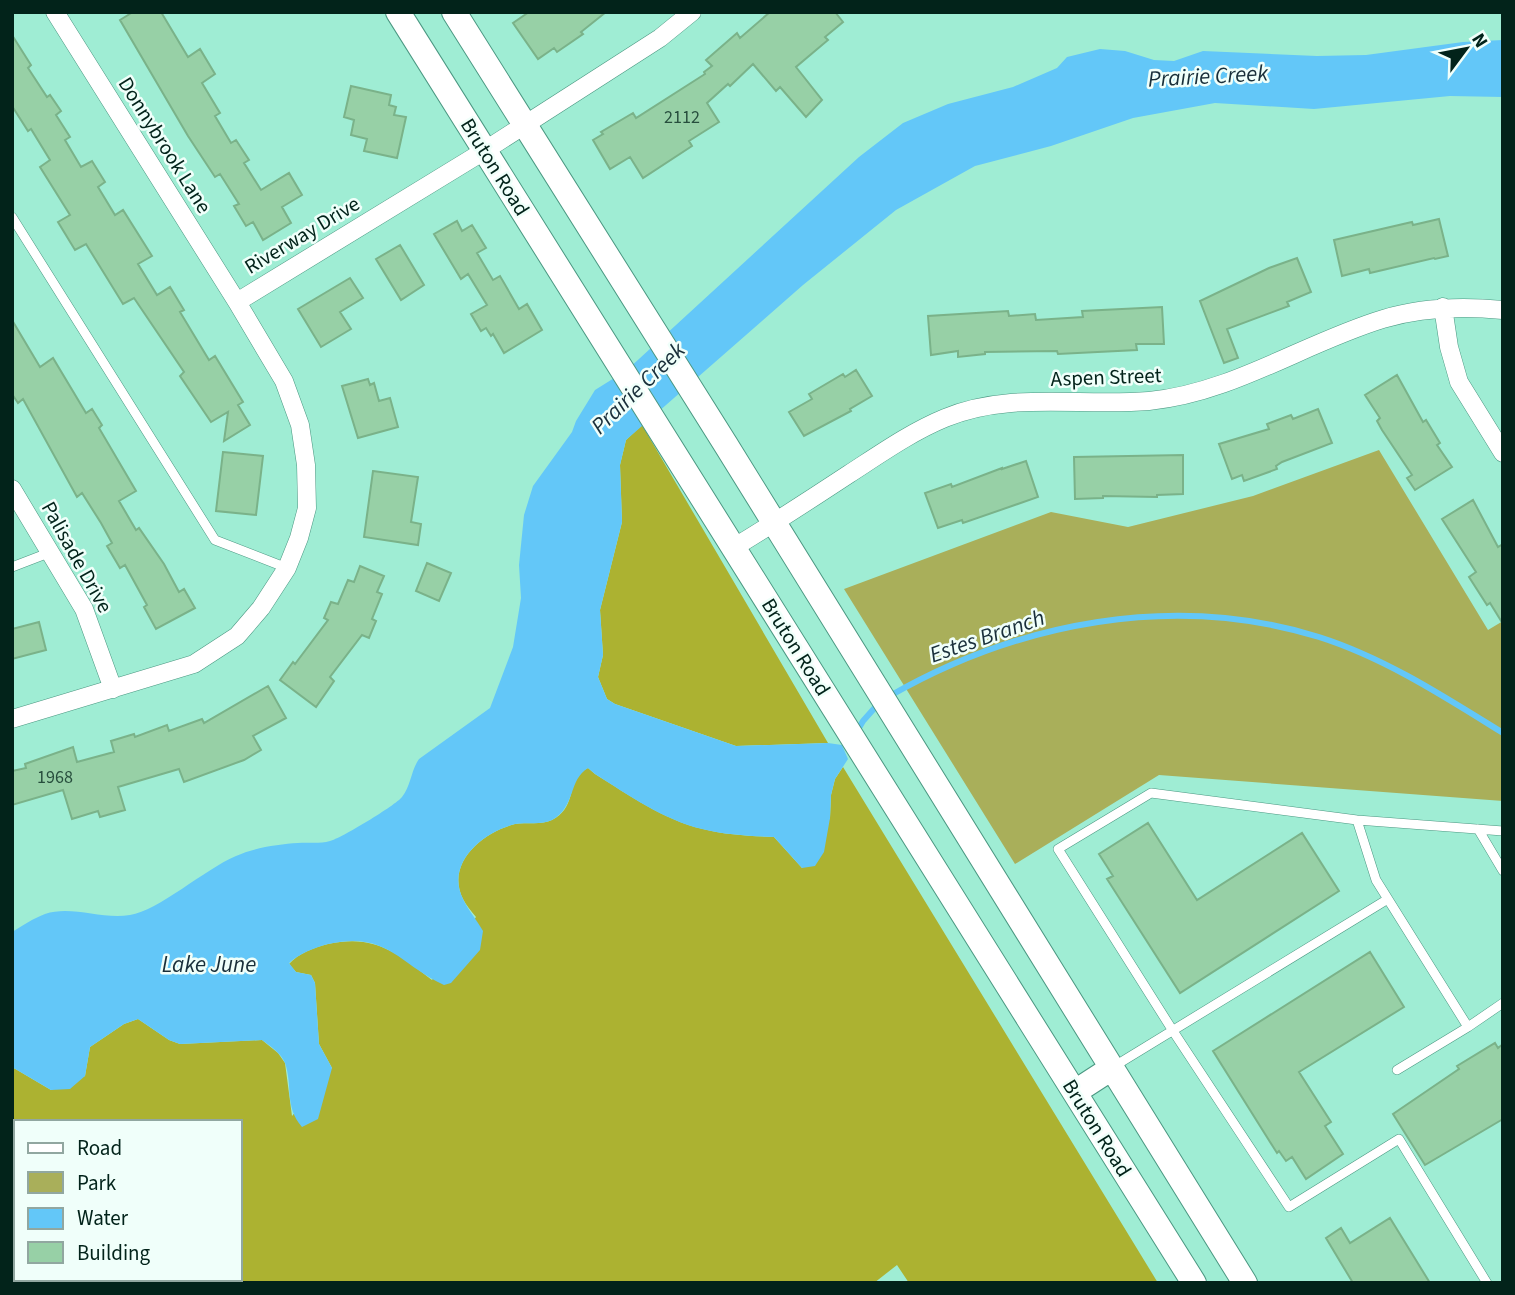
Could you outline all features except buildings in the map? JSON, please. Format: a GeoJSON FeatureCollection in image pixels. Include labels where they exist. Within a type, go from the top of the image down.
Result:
{"type":"FeatureCollection","features":[{"type":"Feature","properties":{"kind":"main road","name":"Bruton Road"},"geometry":{"type":"LineString","coordinates":[[398,12],[1194,1283]]}},
{"type":"Feature","properties":{"kind":"main road","name":"Bruton Road"},"geometry":{"type":"LineString","coordinates":[[454,12],[726,445],[1245,1283]]}},
{"type":"Feature","properties":{"kind":"main road"},"geometry":{"type":"LineString","coordinates":[[1075,1092],[1112,1068]]}},
{"type":"Feature","properties":{"kind":"street","name":"Donnybrook Lane"},"geometry":{"type":"LineString","coordinates":[[55,12],[237,302]]}},
{"type":"Feature","properties":{"kind":"street","name":"Riverway Drive"},"geometry":{"type":"LineString","coordinates":[[12,719],[194,664],[237,636],[261,608],[287,568],[307,508],[306,465],[300,425],[284,381],[237,302],[484,151],[660,38],[692,12]]}},
{"type":"Feature","properties":{"kind":"street","name":"Aspen Street"},"geometry":{"type":"LineString","coordinates":[[733,548],[903,439],[945,418],[982,406],[1020,401],[1149,401],[1186,395],[1223,383],[1380,320],[1443,307],[1503,310]]}},
{"type":"Feature","properties":{"kind":"street"},"geometry":{"type":"LineString","coordinates":[[1443,307],[1448,347],[1459,382],[1503,453]]}},
{"type":"Feature","properties":{"kind":"street","name":"Palisade Drive"},"geometry":{"type":"LineString","coordinates":[[12,489],[84,609],[113,689]]}},
{"type":"Feature","properties":{"kind":"lane"},"geometry":{"type":"LineString","coordinates":[[12,217],[215,540],[287,568]]}},
{"type":"Feature","properties":{"kind":"lane"},"geometry":{"type":"LineString","coordinates":[[12,567],[51,552]]}},
{"type":"Feature","properties":{"kind":"lane"},"geometry":{"type":"LineString","coordinates":[[1487,1283],[1399,1139],[1289,1207],[1058,849],[1151,793],[1357,820],[1503,831]]}},
{"type":"Feature","properties":{"kind":"lane"},"geometry":{"type":"LineString","coordinates":[[1357,820],[1376,880],[1468,1027]]}},
{"type":"Feature","properties":{"kind":"lane"},"geometry":{"type":"LineString","coordinates":[[1478,829],[1503,871]]}},
{"type":"Feature","properties":{"kind":"lane"},"geometry":{"type":"LineString","coordinates":[[1112,1068],[1388,899]]}},
{"type":"Feature","properties":{"kind":"lane"},"geometry":{"type":"LineString","coordinates":[[1398,1070],[1503,1003]]}},
{"type":"Feature","properties":{"kind":"green space"},"geometry":{"type":"Polygon","coordinates":[[[1379,450],[1488,630],[1503,621],[1503,801],[1159,775],[1015,864],[844,589],[1051,512],[1128,527],[1253,496],[1379,450]]]}},
{"type":"Feature","properties":{"kind":"shaded area"},"geometry":{"type":"Polygon","coordinates":[[[642,425],[828,743],[736,746],[607,699],[598,677],[603,655],[600,610],[622,522],[620,465],[626,440],[642,425]]]}},
{"type":"Feature","properties":{"kind":"shaded area"},"geometry":{"type":"Polygon","coordinates":[[[843,767],[1158,1283],[909,1283],[897,1265],[874,1283],[12,1283],[12,1067],[51,1090],[85,1076],[90,1047],[124,1024],[138,1019],[169,1040],[180,1044],[262,1040],[278,1053],[285,1063],[292,1116],[332,1068],[319,1044],[315,983],[311,975],[296,972],[289,964],[317,947],[359,942],[372,944],[396,954],[432,980],[476,917],[464,901],[459,886],[459,873],[470,851],[503,828],[515,824],[548,822],[559,815],[568,804],[582,771],[588,768],[674,820],[729,834],[774,837],[802,868],[830,818],[835,779],[843,767]]]}},
{"type":"Feature","properties":{"kind":"water","name":"Lake June"},"geometry":{"type":"Polygon","coordinates":[[[1503,40],[1503,97],[1450,96],[1314,109],[1215,103],[1133,118],[1051,146],[975,166],[896,210],[803,285],[626,440],[620,465],[622,522],[600,610],[603,655],[598,677],[607,699],[736,746],[828,743],[842,745],[848,759],[835,779],[824,852],[815,866],[802,868],[774,837],[720,833],[674,820],[633,798],[588,768],[577,779],[569,801],[560,815],[548,822],[515,824],[503,828],[470,851],[459,873],[459,886],[465,903],[483,931],[480,950],[451,983],[444,985],[391,952],[365,942],[328,944],[307,951],[289,963],[296,972],[311,975],[315,983],[319,1044],[332,1068],[318,1119],[302,1127],[296,1119],[285,1063],[278,1053],[262,1040],[180,1044],[169,1040],[138,1019],[124,1024],[90,1047],[85,1076],[70,1089],[51,1090],[12,1067],[12,932],[45,914],[55,912],[119,916],[141,912],[243,853],[275,845],[336,839],[398,801],[405,793],[419,759],[490,708],[513,647],[521,598],[519,565],[524,515],[533,486],[572,432],[595,390],[627,370],[859,157],[903,123],[948,104],[1013,87],[1057,68],[1067,57],[1100,49],[1125,51],[1154,60],[1174,61],[1203,51],[1317,56],[1366,55],[1463,42],[1503,40]]]}},
{"type":"Feature","properties":{"kind":"waterway","name":"Estes Branch"},"geometry":{"type":"LineString","coordinates":[[888,697],[938,671],[1043,633],[1098,622],[1153,616],[1209,617],[1264,624],[1319,637],[1343,646],[1414,679],[1503,733]]}},
{"type":"Feature","properties":{"kind":"waterway","name":"Estes Branch"},"geometry":{"type":"LineString","coordinates":[[856,733],[879,703]]}},
{"type":"Feature","properties":{"kind":"water label","name":"Prairie Creek"},"geometry":{"type":"Point","coordinates":[1208,76]}},
{"type":"Feature","properties":{"kind":"water label","name":"Prairie Creek"},"geometry":{"type":"Point","coordinates":[638,388]}}]}
